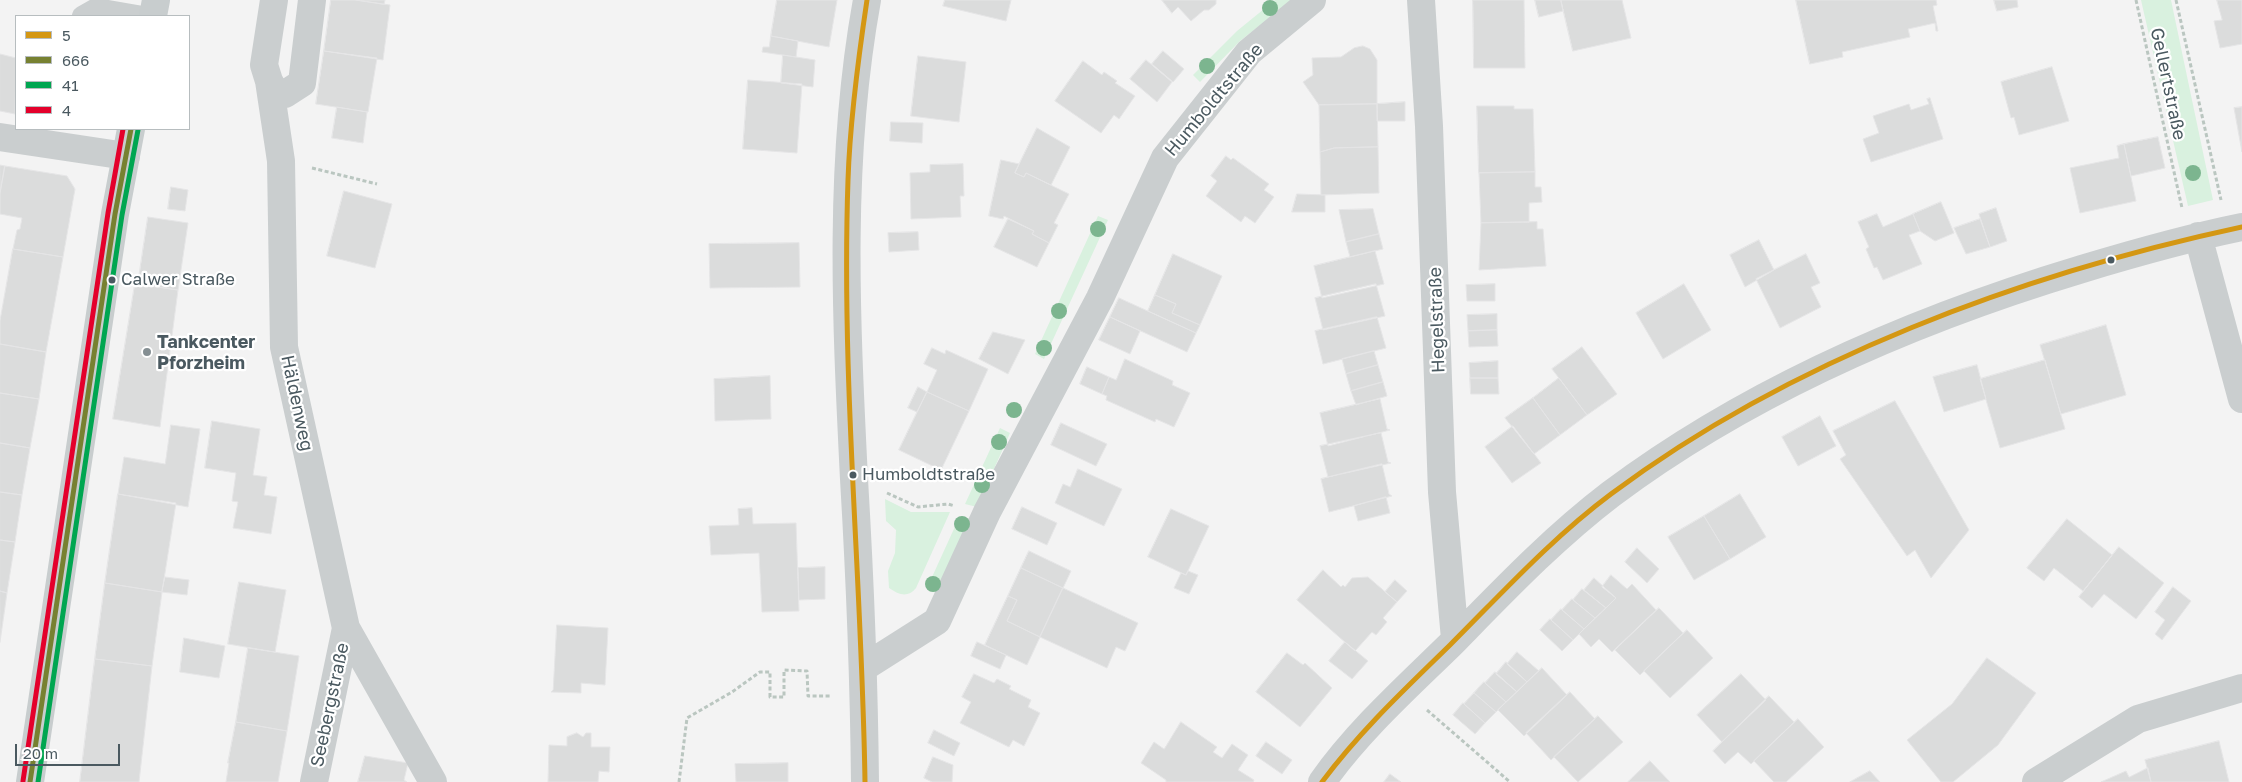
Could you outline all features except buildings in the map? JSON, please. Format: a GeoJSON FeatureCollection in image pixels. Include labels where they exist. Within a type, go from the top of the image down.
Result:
{"type":"FeatureCollection","features":[{"type":"Feature","properties":{"kind":"main road"},"geometry":{"type":"LineString","coordinates":[[153,15],[156,0]]}},
{"type":"Feature","properties":{"kind":"main road"},"geometry":{"type":"LineString","coordinates":[[30,782],[131,130]]}},
{"type":"Feature","properties":{"kind":"street","name":"Häldenweg"},"geometry":{"type":"LineString","coordinates":[[274,0],[264,65],[269,81],[281,161],[284,346],[346,628],[433,782]]}},
{"type":"Feature","properties":{"kind":"street"},"geometry":{"type":"LineString","coordinates":[[269,81],[275,92],[285,94],[302,83],[312,0]]}},
{"type":"Feature","properties":{"kind":"street"},"geometry":{"type":"LineString","coordinates":[[865,782],[863,668],[847,339],[846,187],[854,87],[867,0]]}},
{"type":"Feature","properties":{"kind":"street","name":"Humboldtstraße"},"geometry":{"type":"LineString","coordinates":[[863,668],[937,621],[987,512],[1100,298],[1165,158],[1249,52],[1312,0]]}},
{"type":"Feature","properties":{"kind":"street","name":"Hegelstraße"},"geometry":{"type":"LineString","coordinates":[[1421,0],[1438,348],[1442,492],[1456,639]]}},
{"type":"Feature","properties":{"kind":"street"},"geometry":{"type":"LineString","coordinates":[[0,138],[53,137],[126,156]]}},
{"type":"Feature","properties":{"kind":"street"},"geometry":{"type":"LineString","coordinates":[[1322,782],[1371,724],[1527,566],[1608,496],[1644,470],[1728,419],[1804,378],[1885,339],[1977,302],[2161,245],[2242,227]]}},
{"type":"Feature","properties":{"kind":"street"},"geometry":{"type":"LineString","coordinates":[[2198,236],[2242,399]]}},
{"type":"Feature","properties":{"kind":"street","name":"Seebergstraße"},"geometry":{"type":"LineString","coordinates":[[314,782],[346,628]]}},
{"type":"Feature","properties":{"kind":"street"},"geometry":{"type":"LineString","coordinates":[[2036,782],[2138,719],[2242,688]]}},
{"type":"Feature","properties":{"kind":"lane"},"geometry":{"type":"LineString","coordinates":[[84,15],[96,8],[138,15]]}},
{"type":"Feature","properties":{"kind":"path","name":"Gellertstraße"},"geometry":{"type":"LineString","coordinates":[[2136,0],[2167,144],[2176,173]]}},
{"type":"Feature","properties":{"kind":"path","name":"Gellertstraße"},"geometry":{"type":"LineString","coordinates":[[2176,0],[2214,166]]}},
{"type":"Feature","properties":{"kind":"path"},"geometry":{"type":"LineString","coordinates":[[281,161],[377,184]]}},
{"type":"Feature","properties":{"kind":"path"},"geometry":{"type":"LineString","coordinates":[[854,479],[918,507],[948,504],[968,510],[987,512]]}},
{"type":"Feature","properties":{"kind":"path"},"geometry":{"type":"LineString","coordinates":[[679,782],[687,718],[732,692],[760,672],[770,672],[770,697],[784,697],[784,670],[807,671],[808,696],[864,697]]}},
{"type":"Feature","properties":{"kind":"path"},"geometry":{"type":"LineString","coordinates":[[1439,720],[1510,782]]}},
{"type":"Feature","properties":{"kind":"green space"},"geometry":{"type":"Polygon","coordinates":[[[1275,0],[1292,0],[1240,41],[1200,82],[1193,75],[1237,31],[1275,0]]]}},
{"type":"Feature","properties":{"kind":"green space"},"geometry":{"type":"Polygon","coordinates":[[[2141,0],[2171,0],[2213,200],[2188,206],[2141,0]]]}},
{"type":"Feature","properties":{"kind":"green space"},"geometry":{"type":"Polygon","coordinates":[[[1098,216],[1108,220],[1044,359],[1035,354],[1098,216]]]}},
{"type":"Feature","properties":{"kind":"green space"},"geometry":{"type":"Polygon","coordinates":[[[1000,428],[1010,433],[977,507],[965,504],[1000,428]]]}},
{"type":"Feature","properties":{"kind":"green space"},"geometry":{"type":"Polygon","coordinates":[[[885,499],[911,512],[950,512],[916,588],[907,594],[900,594],[889,588],[888,571],[895,553],[896,530],[886,521],[885,499]]]}},
{"type":"Feature","properties":{"kind":"green space"},"geometry":{"type":"Polygon","coordinates":[[[958,520],[970,520],[936,593],[927,588],[958,520]]]}},
{"type":"Feature","properties":{"kind":"transit line","name":"5"},"geometry":{"type":"LineString","coordinates":[[865,782],[847,331],[847,255],[851,135],[867,0]]}},
{"type":"Feature","properties":{"kind":"transit line","name":"4"},"geometry":{"type":"LineString","coordinates":[[23,781],[108,213],[123,130]]}},
{"type":"Feature","properties":{"kind":"transit line","name":"666"},"geometry":{"type":"LineString","coordinates":[[30,782],[115,214],[131,130]]}},
{"type":"Feature","properties":{"kind":"transit line","name":"41"},"geometry":{"type":"LineString","coordinates":[[38,782],[122,215],[138,130]]}},
{"type":"Feature","properties":{"kind":"transit line","name":"5"},"geometry":{"type":"LineString","coordinates":[[1322,782],[1383,711],[1548,547],[1611,494],[1681,446],[1755,402],[1832,363],[1912,328],[1993,297],[2076,270],[2159,246],[2242,227]]}},
{"type":"Feature","properties":{"kind":"place","name":"Calwer Straße"},"geometry":{"type":"Point","coordinates":[112,280]}},
{"type":"Feature","properties":{"kind":"place","name":"Tankcenter Pforzheim"},"geometry":{"type":"Point","coordinates":[147,352]}},
{"type":"Feature","properties":{"kind":"place","name":"Humboldtstraße"},"geometry":{"type":"Point","coordinates":[853,475]}}]}
